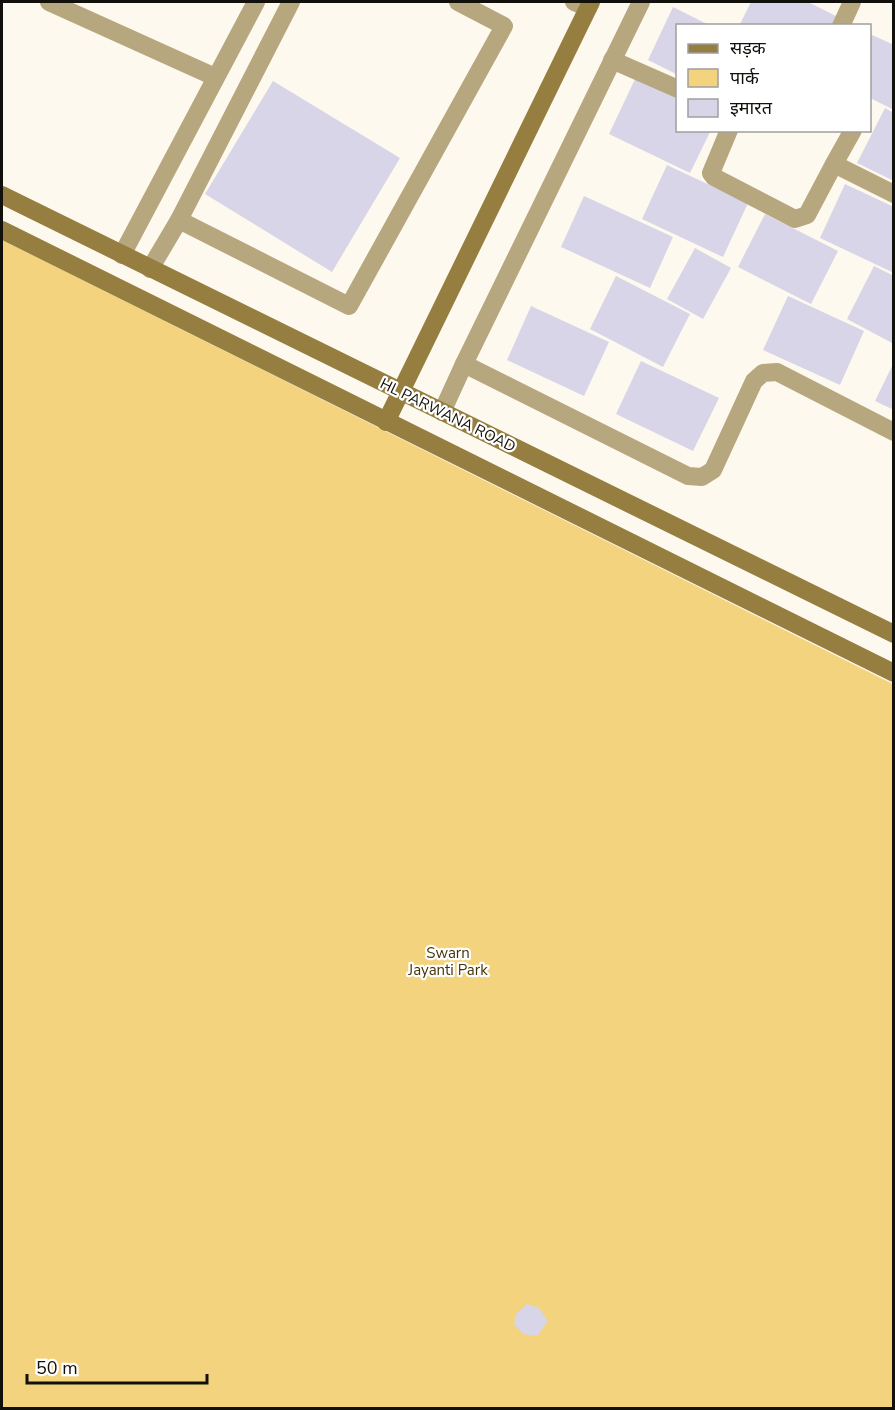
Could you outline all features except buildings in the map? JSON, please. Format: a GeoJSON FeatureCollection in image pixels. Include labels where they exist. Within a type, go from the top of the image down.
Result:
{"type":"FeatureCollection","features":[{"type":"Feature","properties":{"kind":"street"},"geometry":{"type":"LineString","coordinates":[[49,2],[215,77]]}},
{"type":"Feature","properties":{"kind":"street"},"geometry":{"type":"LineString","coordinates":[[122,255],[256,2]]}},
{"type":"Feature","properties":{"kind":"street"},"geometry":{"type":"LineString","coordinates":[[150,269],[179,220],[291,2]]}},
{"type":"Feature","properties":{"kind":"street"},"geometry":{"type":"LineString","coordinates":[[179,220],[350,306],[504,26],[458,2]]}},
{"type":"Feature","properties":{"kind":"street"},"geometry":{"type":"LineString","coordinates":[[442,412],[641,2]]}},
{"type":"Feature","properties":{"kind":"street"},"geometry":{"type":"LineString","coordinates":[[842,24],[852,2]]}},
{"type":"Feature","properties":{"kind":"street"},"geometry":{"type":"LineString","coordinates":[[386,422],[584,4]]}},
{"type":"Feature","properties":{"kind":"street"},"geometry":{"type":"LineString","coordinates":[[612,60],[676,88]]}},
{"type":"Feature","properties":{"kind":"street"},"geometry":{"type":"LineString","coordinates":[[728,132],[711,173],[795,219],[807,215],[852,132]]}},
{"type":"Feature","properties":{"kind":"street"},"geometry":{"type":"LineString","coordinates":[[834,164],[894,194]]}},
{"type":"Feature","properties":{"kind":"street","name":"HL PARWANA ROAD"},"geometry":{"type":"LineString","coordinates":[[2,195],[894,634]]}},
{"type":"Feature","properties":{"kind":"street"},"geometry":{"type":"LineString","coordinates":[[2,230],[894,673]]}},
{"type":"Feature","properties":{"kind":"street"},"geometry":{"type":"LineString","coordinates":[[464,364],[688,476],[702,477],[713,470],[754,381],[763,373],[777,372],[894,432]]}},
{"type":"Feature","properties":{"kind":"green space","name":"Swarn Jayanti Park"},"geometry":{"type":"Polygon","coordinates":[[[2,240],[893,684],[893,1408],[2,1408],[2,240]]]}}]}
